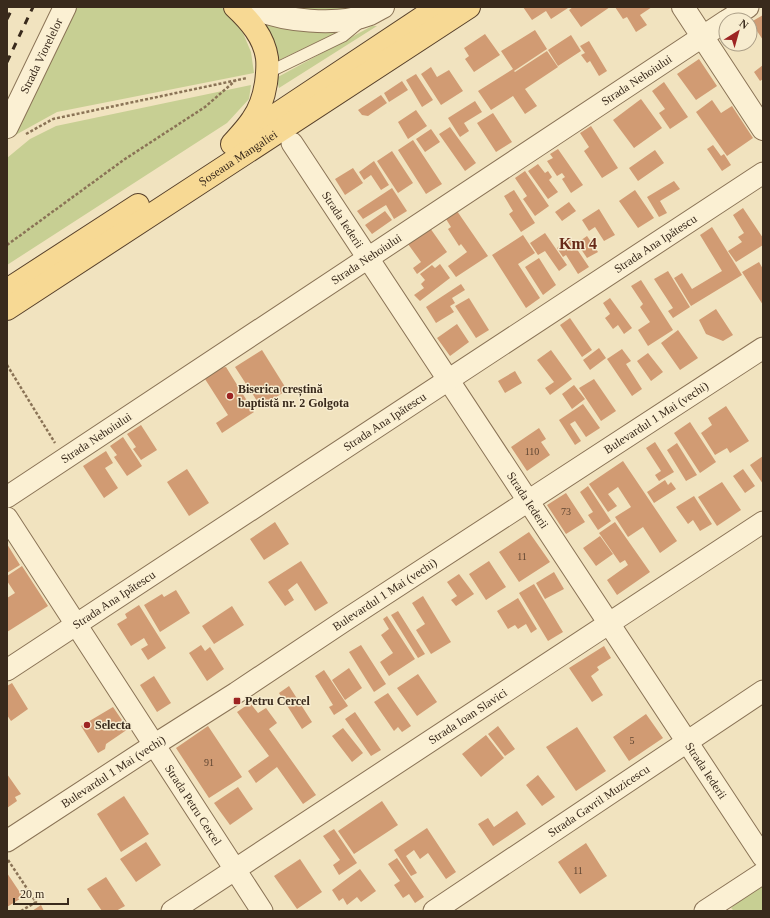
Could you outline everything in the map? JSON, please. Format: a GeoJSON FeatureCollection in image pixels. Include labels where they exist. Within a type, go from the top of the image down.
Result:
{"type":"FeatureCollection","features":[{"type":"Feature","properties":{"kind":"main road"},"geometry":{"type":"LineString","coordinates":[[232,144],[253,120],[265,90],[267,73],[267,59],[263,43],[256,30],[245,16],[235,7]]}},
{"type":"Feature","properties":{"kind":"main road","name":"Șoseaua Mangaliei"},"geometry":{"type":"LineString","coordinates":[[7,309],[39,279],[232,144],[438,7]]}},
{"type":"Feature","properties":{"kind":"main road","name":"Șoseaua Mangaliei"},"geometry":{"type":"LineString","coordinates":[[7,290],[39,279],[468,7]]}},
{"type":"Feature","properties":{"kind":"street","name":"Strada Viorelelor"},"geometry":{"type":"LineString","coordinates":[[16,131],[65,7]]}},
{"type":"Feature","properties":{"kind":"street"},"geometry":{"type":"LineString","coordinates":[[251,7],[282,17],[335,21],[350,19],[376,11]]}},
{"type":"Feature","properties":{"kind":"street"},"geometry":{"type":"LineString","coordinates":[[683,7],[763,129]]}},
{"type":"Feature","properties":{"kind":"street","name":"Strada Nehoiului"},"geometry":{"type":"LineString","coordinates":[[7,497],[718,27]]}},
{"type":"Feature","properties":{"kind":"street","name":"Strada Iederii"},"geometry":{"type":"LineString","coordinates":[[292,143],[763,857]]}},
{"type":"Feature","properties":{"kind":"street","name":"Strada Ana Ipătescu"},"geometry":{"type":"LineString","coordinates":[[7,670],[763,173]]}},
{"type":"Feature","properties":{"kind":"street","name":"Bulevardul 1 Mai (vechi)"},"geometry":{"type":"LineString","coordinates":[[7,841],[763,348]]}},
{"type":"Feature","properties":{"kind":"street","name":"Strada Petru Cercel"},"geometry":{"type":"LineString","coordinates":[[7,518],[262,911]]}},
{"type":"Feature","properties":{"kind":"street","name":"Strada Ioan Slavici"},"geometry":{"type":"LineString","coordinates":[[172,911],[763,522]]}},
{"type":"Feature","properties":{"kind":"street","name":"Strada Gavril Muzicescu"},"geometry":{"type":"LineString","coordinates":[[434,911],[763,691]]}},
{"type":"Feature","properties":{"kind":"street"},"geometry":{"type":"LineString","coordinates":[[705,911],[763,873]]}},
{"type":"Feature","properties":{"kind":"lane"},"geometry":{"type":"LineString","coordinates":[[267,73],[343,36],[376,11]]}},
{"type":"Feature","properties":{"kind":"path"},"geometry":{"type":"LineString","coordinates":[[16,131],[53,119],[267,73]]}},
{"type":"Feature","properties":{"kind":"path"},"geometry":{"type":"LineString","coordinates":[[7,245],[125,159],[205,106],[236,80]]}},
{"type":"Feature","properties":{"kind":"path"},"geometry":{"type":"LineString","coordinates":[[7,365],[65,458]]}},
{"type":"Feature","properties":{"kind":"path"},"geometry":{"type":"LineString","coordinates":[[7,858],[36,902],[21,911]]}},
{"type":"Feature","properties":{"kind":"green space"},"geometry":{"type":"Polygon","coordinates":[[[74,7],[220,7],[227,10],[243,33],[251,52],[254,73],[57,112],[10,138],[74,7]]]}},
{"type":"Feature","properties":{"kind":"green space"},"geometry":{"type":"Polygon","coordinates":[[[286,7],[372,7],[333,14],[286,7]]]}},
{"type":"Feature","properties":{"kind":"green space"},"geometry":{"type":"Polygon","coordinates":[[[259,13],[340,31],[275,62],[268,29],[259,13]]]}},
{"type":"Feature","properties":{"kind":"green space"},"geometry":{"type":"Polygon","coordinates":[[[372,26],[377,26],[279,88],[276,78],[372,26]]]}},
{"type":"Feature","properties":{"kind":"green space"},"geometry":{"type":"Polygon","coordinates":[[[251,85],[249,99],[227,123],[7,265],[7,158],[30,139],[56,126],[251,85]]]}},
{"type":"Feature","properties":{"kind":"green space"},"geometry":{"type":"Polygon","coordinates":[[[763,881],[763,911],[734,911],[731,908],[763,881]]]}},
{"type":"Feature","properties":{"kind":"building"},"geometry":{"type":"Polygon","coordinates":[[[523,7],[568,8],[551,19],[546,11],[532,20],[523,7]]]}},
{"type":"Feature","properties":{"kind":"building"},"geometry":{"type":"Polygon","coordinates":[[[573,7],[610,7],[581,27],[569,10],[573,7]]]}},
{"type":"Feature","properties":{"kind":"building"},"geometry":{"type":"Polygon","coordinates":[[[615,7],[652,7],[640,15],[647,25],[636,32],[627,17],[623,19],[615,7]]]}},
{"type":"Feature","properties":{"kind":"building"},"geometry":{"type":"Polygon","coordinates":[[[763,15],[763,40],[758,32],[758,18],[763,15]]]}},
{"type":"Feature","properties":{"kind":"building"},"geometry":{"type":"Polygon","coordinates":[[[535,30],[547,49],[514,71],[515,72],[547,51],[558,67],[525,89],[537,106],[525,114],[513,96],[491,110],[478,91],[513,69],[501,51],[535,30]]]}},
{"type":"Feature","properties":{"kind":"building"},"geometry":{"type":"Polygon","coordinates":[[[485,34],[500,55],[474,72],[465,59],[469,56],[464,48],[485,34]]]}},
{"type":"Feature","properties":{"kind":"building"},"geometry":{"type":"Polygon","coordinates":[[[571,35],[581,51],[558,66],[548,50],[571,35]]]}},
{"type":"Feature","properties":{"kind":"building"},"geometry":{"type":"Polygon","coordinates":[[[589,41],[607,71],[599,76],[590,61],[587,63],[581,55],[585,53],[580,46],[589,41]]]}},
{"type":"Feature","properties":{"kind":"building"},"geometry":{"type":"Polygon","coordinates":[[[699,59],[717,86],[696,100],[677,74],[699,59]]]}},
{"type":"Feature","properties":{"kind":"building"},"geometry":{"type":"Polygon","coordinates":[[[763,65],[763,79],[760,81],[754,72],[763,65]]]}},
{"type":"Feature","properties":{"kind":"building"},"geometry":{"type":"Polygon","coordinates":[[[431,67],[437,77],[449,70],[463,91],[441,105],[421,74],[431,67]]]}},
{"type":"Feature","properties":{"kind":"building"},"geometry":{"type":"Polygon","coordinates":[[[416,74],[433,100],[422,107],[406,80],[416,74]]]}},
{"type":"Feature","properties":{"kind":"building"},"geometry":{"type":"Polygon","coordinates":[[[402,81],[408,90],[389,102],[384,93],[402,81]]]}},
{"type":"Feature","properties":{"kind":"building"},"geometry":{"type":"Polygon","coordinates":[[[664,82],[688,117],[670,129],[659,113],[665,109],[652,91],[664,82]]]}},
{"type":"Feature","properties":{"kind":"building"},"geometry":{"type":"Polygon","coordinates":[[[381,95],[387,103],[368,116],[362,115],[358,110],[381,95]]]}},
{"type":"Feature","properties":{"kind":"building"},"geometry":{"type":"Polygon","coordinates":[[[641,99],[662,128],[634,148],[613,120],[641,99]]]}},
{"type":"Feature","properties":{"kind":"building"},"geometry":{"type":"Polygon","coordinates":[[[712,100],[721,113],[732,106],[753,138],[727,156],[696,112],[712,100]]]}},
{"type":"Feature","properties":{"kind":"building"},"geometry":{"type":"Polygon","coordinates":[[[475,101],[482,112],[464,123],[469,131],[460,137],[448,118],[475,101]]]}},
{"type":"Feature","properties":{"kind":"building"},"geometry":{"type":"Polygon","coordinates":[[[416,110],[427,126],[408,139],[398,122],[416,110]]]}},
{"type":"Feature","properties":{"kind":"building"},"geometry":{"type":"Polygon","coordinates":[[[493,113],[512,142],[496,152],[477,123],[493,113]]]}},
{"type":"Feature","properties":{"kind":"building"},"geometry":{"type":"Polygon","coordinates":[[[591,126],[618,168],[602,178],[584,151],[589,147],[580,133],[591,126]]]}},
{"type":"Feature","properties":{"kind":"building"},"geometry":{"type":"Polygon","coordinates":[[[450,127],[476,163],[465,171],[439,134],[450,127]]]}},
{"type":"Feature","properties":{"kind":"building"},"geometry":{"type":"Polygon","coordinates":[[[431,129],[440,142],[425,152],[416,139],[431,129]]]}},
{"type":"Feature","properties":{"kind":"building"},"geometry":{"type":"Polygon","coordinates":[[[413,140],[442,184],[426,194],[398,150],[413,140]]]}},
{"type":"Feature","properties":{"kind":"building"},"geometry":{"type":"Polygon","coordinates":[[[713,145],[721,156],[724,154],[731,165],[722,171],[707,149],[713,145]]]}},
{"type":"Feature","properties":{"kind":"building"},"geometry":{"type":"Polygon","coordinates":[[[558,149],[583,185],[571,193],[562,179],[565,177],[562,173],[557,176],[547,161],[553,158],[550,154],[558,149]]]}},
{"type":"Feature","properties":{"kind":"building"},"geometry":{"type":"Polygon","coordinates":[[[655,150],[664,163],[638,181],[629,168],[655,150]]]}},
{"type":"Feature","properties":{"kind":"building"},"geometry":{"type":"Polygon","coordinates":[[[392,151],[413,183],[398,193],[377,161],[392,151]]]}},
{"type":"Feature","properties":{"kind":"building"},"geometry":{"type":"Polygon","coordinates":[[[374,161],[389,185],[381,190],[371,175],[364,180],[359,172],[374,161]]]}},
{"type":"Feature","properties":{"kind":"building"},"geometry":{"type":"Polygon","coordinates":[[[538,164],[545,173],[548,171],[552,177],[549,180],[558,192],[548,199],[528,171],[538,164]]]}},
{"type":"Feature","properties":{"kind":"building"},"geometry":{"type":"Polygon","coordinates":[[[353,168],[363,183],[345,195],[335,179],[353,168]]]}},
{"type":"Feature","properties":{"kind":"building"},"geometry":{"type":"Polygon","coordinates":[[[525,171],[549,206],[535,216],[523,199],[527,196],[515,178],[525,171]]]}},
{"type":"Feature","properties":{"kind":"building"},"geometry":{"type":"Polygon","coordinates":[[[674,181],[680,189],[660,201],[667,213],[659,217],[647,197],[674,181]]]}},
{"type":"Feature","properties":{"kind":"building"},"geometry":{"type":"Polygon","coordinates":[[[392,188],[407,211],[394,219],[386,205],[363,219],[357,211],[392,188]]]}},
{"type":"Feature","properties":{"kind":"building"},"geometry":{"type":"Polygon","coordinates":[[[514,190],[535,223],[521,232],[509,214],[513,211],[504,196],[514,190]]]}},
{"type":"Feature","properties":{"kind":"building"},"geometry":{"type":"Polygon","coordinates":[[[635,190],[654,218],[638,228],[619,201],[635,190]]]}},
{"type":"Feature","properties":{"kind":"building"},"geometry":{"type":"Polygon","coordinates":[[[569,202],[576,211],[562,221],[555,212],[569,202]]]}},
{"type":"Feature","properties":{"kind":"building"},"geometry":{"type":"Polygon","coordinates":[[[743,208],[763,238],[763,245],[736,262],[728,251],[742,242],[738,237],[744,233],[733,215],[743,208]]]}},
{"type":"Feature","properties":{"kind":"building"},"geometry":{"type":"Polygon","coordinates":[[[599,209],[615,235],[604,241],[595,227],[589,231],[582,220],[599,209]]]}},
{"type":"Feature","properties":{"kind":"building"},"geometry":{"type":"Polygon","coordinates":[[[385,211],[392,220],[372,234],[365,225],[385,211]]]}},
{"type":"Feature","properties":{"kind":"building"},"geometry":{"type":"Polygon","coordinates":[[[457,211],[488,256],[456,277],[448,266],[467,252],[461,244],[459,246],[448,229],[451,227],[446,219],[457,211]]]}},
{"type":"Feature","properties":{"kind":"building"},"geometry":{"type":"Polygon","coordinates":[[[712,227],[742,275],[691,306],[674,278],[682,273],[692,289],[722,271],[700,235],[712,227]]]}},
{"type":"Feature","properties":{"kind":"building"},"geometry":{"type":"Polygon","coordinates":[[[430,228],[447,252],[417,274],[413,268],[421,262],[408,244],[430,228]]]}},
{"type":"Feature","properties":{"kind":"building"},"geometry":{"type":"Polygon","coordinates":[[[545,233],[567,265],[559,271],[545,251],[538,255],[530,243],[545,233]]]}},
{"type":"Feature","properties":{"kind":"building"},"geometry":{"type":"Polygon","coordinates":[[[523,235],[535,253],[518,264],[540,298],[526,308],[492,255],[523,235]]]}},
{"type":"Feature","properties":{"kind":"building"},"geometry":{"type":"Polygon","coordinates":[[[587,236],[598,252],[587,258],[577,243],[587,236]]]}},
{"type":"Feature","properties":{"kind":"building"},"geometry":{"type":"Polygon","coordinates":[[[570,239],[589,267],[578,274],[566,255],[563,257],[557,248],[570,239]]]}},
{"type":"Feature","properties":{"kind":"building"},"geometry":{"type":"Polygon","coordinates":[[[539,258],[556,285],[543,295],[525,267],[539,258]]]}},
{"type":"Feature","properties":{"kind":"building"},"geometry":{"type":"Polygon","coordinates":[[[759,262],[763,269],[763,305],[742,272],[759,262]]]}},
{"type":"Feature","properties":{"kind":"building"},"geometry":{"type":"Polygon","coordinates":[[[440,264],[450,278],[420,301],[414,295],[424,288],[421,284],[425,280],[420,274],[432,265],[435,268],[440,264]]]}},
{"type":"Feature","properties":{"kind":"building"},"geometry":{"type":"Polygon","coordinates":[[[668,271],[690,307],[673,318],[668,311],[673,308],[654,279],[668,271]]]}},
{"type":"Feature","properties":{"kind":"building"},"geometry":{"type":"Polygon","coordinates":[[[641,280],[673,330],[648,346],[638,330],[650,322],[640,307],[643,304],[631,286],[641,280]]]}},
{"type":"Feature","properties":{"kind":"building"},"geometry":{"type":"Polygon","coordinates":[[[461,284],[465,290],[452,298],[455,303],[450,306],[454,312],[436,323],[426,307],[461,284]]]}},
{"type":"Feature","properties":{"kind":"building"},"geometry":{"type":"Polygon","coordinates":[[[469,298],[489,330],[476,338],[455,306],[469,298]]]}},
{"type":"Feature","properties":{"kind":"building"},"geometry":{"type":"Polygon","coordinates":[[[610,298],[632,328],[624,334],[618,325],[613,329],[605,318],[610,314],[603,303],[610,298]]]}},
{"type":"Feature","properties":{"kind":"building"},"geometry":{"type":"Polygon","coordinates":[[[716,309],[733,335],[723,341],[706,334],[699,320],[716,309]]]}},
{"type":"Feature","properties":{"kind":"building"},"geometry":{"type":"Polygon","coordinates":[[[570,318],[592,350],[582,357],[560,325],[570,318]]]}},
{"type":"Feature","properties":{"kind":"building"},"geometry":{"type":"Polygon","coordinates":[[[457,324],[469,342],[450,356],[437,338],[457,324]]]}},
{"type":"Feature","properties":{"kind":"building"},"geometry":{"type":"Polygon","coordinates":[[[678,330],[698,358],[680,370],[661,343],[678,330]]]}},
{"type":"Feature","properties":{"kind":"building"},"geometry":{"type":"Polygon","coordinates":[[[599,348],[606,358],[590,370],[583,360],[599,348]]]}},
{"type":"Feature","properties":{"kind":"building"},"geometry":{"type":"Polygon","coordinates":[[[622,349],[631,361],[626,364],[642,389],[632,396],[607,359],[622,349]]]}},
{"type":"Feature","properties":{"kind":"building"},"geometry":{"type":"Polygon","coordinates":[[[262,350],[287,390],[261,407],[235,367],[262,350]]]}},
{"type":"Feature","properties":{"kind":"building"},"geometry":{"type":"Polygon","coordinates":[[[551,350],[572,379],[550,395],[545,388],[554,382],[537,360],[551,350]]]}},
{"type":"Feature","properties":{"kind":"building"},"geometry":{"type":"Polygon","coordinates":[[[648,353],[663,372],[651,381],[637,361],[648,353]]]}},
{"type":"Feature","properties":{"kind":"building","name":"Biserica creștină baptistă nr. 2 Golgota"},"geometry":{"type":"Polygon","coordinates":[[[226,367],[254,412],[222,433],[216,423],[228,415],[205,379],[214,369],[226,367]]]}},
{"type":"Feature","properties":{"kind":"building"},"geometry":{"type":"Polygon","coordinates":[[[515,371],[522,383],[505,393],[498,381],[515,371]]]}},
{"type":"Feature","properties":{"kind":"building"},"geometry":{"type":"Polygon","coordinates":[[[594,379],[616,411],[601,421],[579,388],[594,379]]]}},
{"type":"Feature","properties":{"kind":"building"},"geometry":{"type":"Polygon","coordinates":[[[574,385],[585,399],[572,409],[562,394],[574,385]]]}},
{"type":"Feature","properties":{"kind":"building"},"geometry":{"type":"Polygon","coordinates":[[[583,404],[600,428],[586,437],[575,421],[570,424],[581,441],[575,445],[559,420],[583,404]]]}},
{"type":"Feature","properties":{"kind":"building"},"geometry":{"type":"Polygon","coordinates":[[[726,406],[749,441],[730,453],[727,448],[715,455],[701,433],[712,425],[708,418],[726,406]]]}},
{"type":"Feature","properties":{"kind":"building"},"geometry":{"type":"Polygon","coordinates":[[[690,422],[716,462],[700,473],[674,433],[690,422]]]}},
{"type":"Feature","properties":{"kind":"building"},"geometry":{"type":"Polygon","coordinates":[[[141,425],[157,450],[141,460],[133,449],[136,447],[127,434],[141,425]]]}},
{"type":"Feature","properties":{"kind":"building"},"geometry":{"type":"Polygon","coordinates":[[[539,428],[546,439],[541,442],[550,455],[527,471],[511,447],[539,428]]]}},
{"type":"Feature","properties":{"kind":"building"},"geometry":{"type":"Polygon","coordinates":[[[123,437],[142,466],[127,476],[114,457],[117,455],[110,446],[123,437]]]}},
{"type":"Feature","properties":{"kind":"building"},"geometry":{"type":"Polygon","coordinates":[[[655,442],[674,472],[659,481],[655,475],[661,471],[646,448],[655,442]]]}},
{"type":"Feature","properties":{"kind":"building"},"geometry":{"type":"Polygon","coordinates":[[[677,443],[697,475],[686,481],[667,450],[677,443]]]}},
{"type":"Feature","properties":{"kind":"building"},"geometry":{"type":"Polygon","coordinates":[[[106,451],[113,463],[105,468],[118,488],[104,498],[83,466],[106,451]]]}},
{"type":"Feature","properties":{"kind":"building"},"geometry":{"type":"Polygon","coordinates":[[[763,456],[763,484],[750,465],[763,456]]]}},
{"type":"Feature","properties":{"kind":"building"},"geometry":{"type":"Polygon","coordinates":[[[623,461],[677,541],[660,553],[643,527],[628,537],[615,517],[631,507],[618,487],[608,494],[617,506],[608,512],[589,484],[623,461]]]}},
{"type":"Feature","properties":{"kind":"building"},"geometry":{"type":"Polygon","coordinates":[[[187,469],[209,503],[189,516],[167,482],[187,469]]]}},
{"type":"Feature","properties":{"kind":"building"},"geometry":{"type":"Polygon","coordinates":[[[743,469],[755,486],[745,493],[733,476],[743,469]]]}},
{"type":"Feature","properties":{"kind":"building"},"geometry":{"type":"Polygon","coordinates":[[[665,480],[668,485],[671,482],[676,489],[654,503],[647,492],[665,480]]]}},
{"type":"Feature","properties":{"kind":"building"},"geometry":{"type":"Polygon","coordinates":[[[722,482],[741,510],[717,526],[698,497],[722,482]]]}},
{"type":"Feature","properties":{"kind":"building"},"geometry":{"type":"Polygon","coordinates":[[[588,486],[611,521],[598,530],[588,515],[593,512],[580,492],[588,486]]]}},
{"type":"Feature","properties":{"kind":"building"},"geometry":{"type":"Polygon","coordinates":[[[566,493],[585,522],[566,534],[547,505],[566,493]]]}},
{"type":"Feature","properties":{"kind":"building"},"geometry":{"type":"Polygon","coordinates":[[[694,496],[712,524],[700,531],[693,520],[688,524],[676,507],[694,496]]]}},
{"type":"Feature","properties":{"kind":"building"},"geometry":{"type":"Polygon","coordinates":[[[275,522],[289,544],[264,560],[250,539],[275,522]]]}},
{"type":"Feature","properties":{"kind":"building"},"geometry":{"type":"Polygon","coordinates":[[[615,522],[650,572],[617,595],[607,580],[628,565],[625,560],[620,563],[599,533],[615,522]]]}},
{"type":"Feature","properties":{"kind":"building"},"geometry":{"type":"Polygon","coordinates":[[[529,532],[550,562],[519,582],[499,552],[529,532]]]}},
{"type":"Feature","properties":{"kind":"building"},"geometry":{"type":"Polygon","coordinates":[[[600,536],[613,554],[596,566],[583,548],[600,536]]]}},
{"type":"Feature","properties":{"kind":"building"},"geometry":{"type":"Polygon","coordinates":[[[7,544],[20,565],[7,573],[7,544]]]}},
{"type":"Feature","properties":{"kind":"building"},"geometry":{"type":"Polygon","coordinates":[[[301,561],[328,603],[315,611],[297,583],[288,590],[294,600],[285,606],[268,582],[301,561]]]}},
{"type":"Feature","properties":{"kind":"building"},"geometry":{"type":"Polygon","coordinates":[[[489,561],[506,587],[486,600],[469,574],[489,561]]]}},
{"type":"Feature","properties":{"kind":"building"},"geometry":{"type":"Polygon","coordinates":[[[22,566],[48,606],[7,632],[7,598],[15,593],[7,581],[7,576],[22,566]]]}},
{"type":"Feature","properties":{"kind":"building"},"geometry":{"type":"Polygon","coordinates":[[[554,572],[564,589],[545,599],[536,583],[554,572]]]}},
{"type":"Feature","properties":{"kind":"building"},"geometry":{"type":"Polygon","coordinates":[[[459,574],[474,594],[456,606],[451,600],[457,596],[447,582],[459,574]]]}},
{"type":"Feature","properties":{"kind":"building"},"geometry":{"type":"Polygon","coordinates":[[[534,584],[563,632],[548,641],[519,593],[534,584]]]}},
{"type":"Feature","properties":{"kind":"building"},"geometry":{"type":"Polygon","coordinates":[[[176,590],[190,613],[160,632],[144,605],[162,594],[164,597],[176,590]]]}},
{"type":"Feature","properties":{"kind":"building"},"geometry":{"type":"Polygon","coordinates":[[[423,596],[451,642],[431,654],[416,630],[425,624],[412,603],[423,596]]]}},
{"type":"Feature","properties":{"kind":"building"},"geometry":{"type":"Polygon","coordinates":[[[518,598],[537,629],[531,633],[526,624],[518,629],[515,625],[508,629],[497,611],[518,598]]]}},
{"type":"Feature","properties":{"kind":"building"},"geometry":{"type":"Polygon","coordinates":[[[139,605],[166,648],[148,660],[141,649],[148,645],[144,638],[131,646],[117,624],[127,618],[125,614],[139,605]]]}},
{"type":"Feature","properties":{"kind":"building"},"geometry":{"type":"Polygon","coordinates":[[[232,606],[244,625],[214,644],[202,626],[232,606]]]}},
{"type":"Feature","properties":{"kind":"building"},"geometry":{"type":"Polygon","coordinates":[[[398,611],[425,654],[418,658],[391,615],[398,611]]]}},
{"type":"Feature","properties":{"kind":"building"},"geometry":{"type":"Polygon","coordinates":[[[387,616],[415,659],[389,676],[380,662],[393,653],[381,635],[389,629],[383,619],[387,616]]]}},
{"type":"Feature","properties":{"kind":"building"},"geometry":{"type":"Polygon","coordinates":[[[201,645],[205,651],[210,647],[224,669],[207,681],[189,653],[201,645]]]}},
{"type":"Feature","properties":{"kind":"building"},"geometry":{"type":"Polygon","coordinates":[[[361,645],[386,684],[374,692],[349,652],[361,645]]]}},
{"type":"Feature","properties":{"kind":"building"},"geometry":{"type":"Polygon","coordinates":[[[604,646],[611,658],[597,667],[599,670],[591,676],[603,695],[592,702],[569,668],[604,646]]]}},
{"type":"Feature","properties":{"kind":"building"},"geometry":{"type":"Polygon","coordinates":[[[349,668],[362,688],[345,700],[332,680],[349,668]]]}},
{"type":"Feature","properties":{"kind":"building"},"geometry":{"type":"Polygon","coordinates":[[[324,670],[348,706],[334,715],[329,707],[333,705],[315,676],[324,670]]]}},
{"type":"Feature","properties":{"kind":"building"},"geometry":{"type":"Polygon","coordinates":[[[418,674],[437,702],[417,716],[397,688],[418,674]]]}},
{"type":"Feature","properties":{"kind":"building"},"geometry":{"type":"Polygon","coordinates":[[[154,676],[171,703],[157,712],[140,685],[154,676]]]}},
{"type":"Feature","properties":{"kind":"building"},"geometry":{"type":"Polygon","coordinates":[[[12,683],[28,709],[11,721],[7,715],[7,686],[12,683]]]}},
{"type":"Feature","properties":{"kind":"building"},"geometry":{"type":"Polygon","coordinates":[[[289,686],[312,722],[302,729],[279,693],[289,686]]]}},
{"type":"Feature","properties":{"kind":"building"},"geometry":{"type":"Polygon","coordinates":[[[388,693],[411,726],[402,732],[398,727],[394,731],[374,702],[388,693]]]}},
{"type":"Feature","properties":{"kind":"building"},"geometry":{"type":"Polygon","coordinates":[[[250,703],[258,713],[266,708],[277,723],[269,729],[316,795],[303,804],[277,767],[256,783],[248,771],[269,756],[237,712],[250,703]]]}},
{"type":"Feature","properties":{"kind":"building"},"geometry":{"type":"Polygon","coordinates":[[[113,707],[128,729],[106,744],[105,749],[98,753],[81,726],[113,707]]]}},
{"type":"Feature","properties":{"kind":"building"},"geometry":{"type":"Polygon","coordinates":[[[355,712],[381,750],[371,756],[345,719],[355,712]]]}},
{"type":"Feature","properties":{"kind":"building"},"geometry":{"type":"Polygon","coordinates":[[[646,714],[663,738],[629,761],[613,737],[646,714]]]}},
{"type":"Feature","properties":{"kind":"building"},"geometry":{"type":"Polygon","coordinates":[[[208,726],[242,777],[209,798],[176,748],[208,726]]]}},
{"type":"Feature","properties":{"kind":"building"},"geometry":{"type":"Polygon","coordinates":[[[498,726],[515,749],[505,756],[488,734],[498,726]]]}},
{"type":"Feature","properties":{"kind":"building"},"geometry":{"type":"Polygon","coordinates":[[[577,727],[606,771],[576,791],[546,747],[577,727]]]}},
{"type":"Feature","properties":{"kind":"building"},"geometry":{"type":"Polygon","coordinates":[[[343,728],[363,753],[352,762],[332,736],[343,728]]]}},
{"type":"Feature","properties":{"kind":"building"},"geometry":{"type":"Polygon","coordinates":[[[486,735],[504,758],[481,777],[462,754],[486,735]]]}},
{"type":"Feature","properties":{"kind":"building"},"geometry":{"type":"Polygon","coordinates":[[[7,774],[21,794],[15,797],[17,801],[7,808],[7,774]]]}},
{"type":"Feature","properties":{"kind":"building"},"geometry":{"type":"Polygon","coordinates":[[[538,775],[555,797],[542,806],[526,785],[538,775]]]}},
{"type":"Feature","properties":{"kind":"building"},"geometry":{"type":"Polygon","coordinates":[[[238,787],[253,809],[230,825],[214,803],[238,787]]]}},
{"type":"Feature","properties":{"kind":"building"},"geometry":{"type":"Polygon","coordinates":[[[124,796],[149,834],[121,852],[97,814],[124,796]]]}},
{"type":"Feature","properties":{"kind":"building"},"geometry":{"type":"Polygon","coordinates":[[[382,801],[398,825],[354,854],[338,831],[382,801]]]}},
{"type":"Feature","properties":{"kind":"building"},"geometry":{"type":"Polygon","coordinates":[[[517,811],[526,824],[493,846],[478,824],[488,818],[494,827],[517,811]]]}},
{"type":"Feature","properties":{"kind":"building"},"geometry":{"type":"Polygon","coordinates":[[[427,828],[456,872],[446,879],[428,853],[420,859],[414,850],[406,856],[417,873],[411,876],[394,850],[427,828]]]}},
{"type":"Feature","properties":{"kind":"building"},"geometry":{"type":"Polygon","coordinates":[[[334,829],[357,863],[339,875],[333,865],[340,860],[323,836],[334,829]]]}},
{"type":"Feature","properties":{"kind":"building"},"geometry":{"type":"Polygon","coordinates":[[[146,842],[161,865],[136,882],[120,859],[146,842]]]}},
{"type":"Feature","properties":{"kind":"building"},"geometry":{"type":"Polygon","coordinates":[[[586,843],[607,876],[580,894],[558,862],[586,843]]]}},
{"type":"Feature","properties":{"kind":"building"},"geometry":{"type":"Polygon","coordinates":[[[397,858],[424,897],[415,903],[409,894],[403,898],[394,885],[400,881],[388,864],[397,858]]]}},
{"type":"Feature","properties":{"kind":"building"},"geometry":{"type":"Polygon","coordinates":[[[300,859],[322,892],[297,909],[274,876],[300,859]]]}},
{"type":"Feature","properties":{"kind":"building"},"geometry":{"type":"Polygon","coordinates":[[[360,869],[376,891],[361,902],[357,897],[347,905],[343,898],[339,901],[332,890],[360,869]]]}},
{"type":"Feature","properties":{"kind":"building"},"geometry":{"type":"Polygon","coordinates":[[[7,873],[23,897],[7,907],[7,873]]]}},
{"type":"Feature","properties":{"kind":"building"},"geometry":{"type":"Polygon","coordinates":[[[106,877],[125,906],[116,911],[102,911],[87,889],[106,877]]]}},
{"type":"Feature","properties":{"kind":"building"},"geometry":{"type":"Polygon","coordinates":[[[41,905],[44,911],[32,911],[41,905]]]}},
{"type":"Feature","properties":{"kind":"railway"},"geometry":{"type":"LineString","coordinates":[[7,19],[13,7]]}},
{"type":"Feature","properties":{"kind":"railway"},"geometry":{"type":"LineString","coordinates":[[7,62],[33,7]]}},
{"type":"Feature","properties":{"kind":"place","name":"Biserica creștină baptistă nr. 2 Golgota"},"geometry":{"type":"Point","coordinates":[230,396]}},
{"type":"Feature","properties":{"kind":"place","name":"Petru Cercel"},"geometry":{"type":"Point","coordinates":[237,701]}},
{"type":"Feature","properties":{"kind":"place","name":"Selecta"},"geometry":{"type":"Point","coordinates":[87,725]}},
{"type":"Feature","properties":{"kind":"district","name":"Km 4"},"geometry":{"type":"Point","coordinates":[578,243]}}]}
